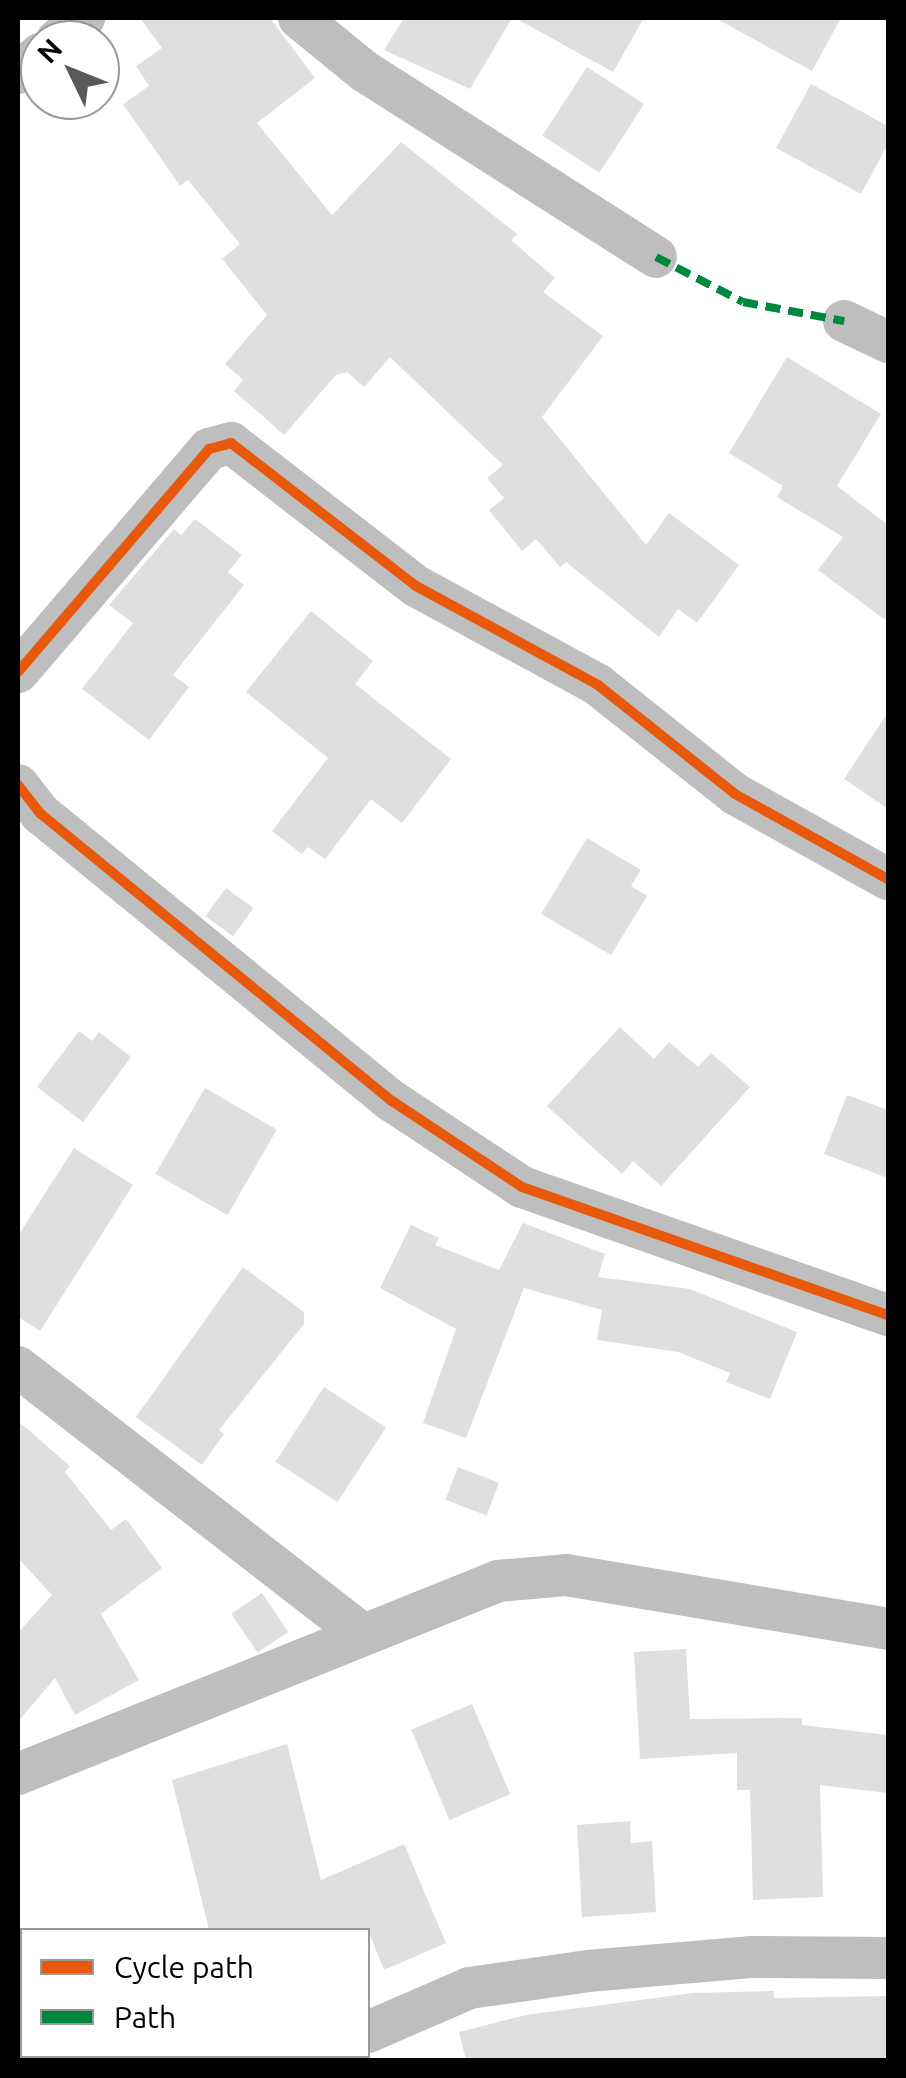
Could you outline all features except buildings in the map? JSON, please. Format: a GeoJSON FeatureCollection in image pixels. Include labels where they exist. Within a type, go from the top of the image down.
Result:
{"type":"FeatureCollection","features":[{"type":"Feature","properties":{"kind":"street"},"geometry":{"type":"LineString","coordinates":[[299,18],[364,71],[656,257]]}},
{"type":"Feature","properties":{"kind":"street"},"geometry":{"type":"LineString","coordinates":[[844,321],[888,342]]}},
{"type":"Feature","properties":{"kind":"street"},"geometry":{"type":"LineString","coordinates":[[18,672],[209,449],[230,443],[416,586],[598,685],[735,794],[888,879]]}},
{"type":"Feature","properties":{"kind":"street"},"geometry":{"type":"LineString","coordinates":[[18,785],[41,814],[378,1090],[522,1187],[888,1315]]}},
{"type":"Feature","properties":{"kind":"street"},"geometry":{"type":"LineString","coordinates":[[18,1367],[361,1633]]}},
{"type":"Feature","properties":{"kind":"street"},"geometry":{"type":"LineString","coordinates":[[18,1774],[498,1581],[566,1575],[888,1629]]}},
{"type":"Feature","properties":{"kind":"street"},"geometry":{"type":"LineString","coordinates":[[370,2031],[469,1988],[548,1976],[750,1957],[888,1958]]}},
{"type":"Feature","properties":{"kind":"marked path"},"geometry":{"type":"LineString","coordinates":[[656,257],[743,302],[844,321]]}},
{"type":"Feature","properties":{"kind":"cycle path"},"geometry":{"type":"LineString","coordinates":[[18,672],[209,449],[231,443],[416,586],[598,685],[735,794],[888,879]]}},
{"type":"Feature","properties":{"kind":"cycle path"},"geometry":{"type":"LineString","coordinates":[[18,785],[41,814],[392,1101],[522,1187],[888,1315]]}}]}
